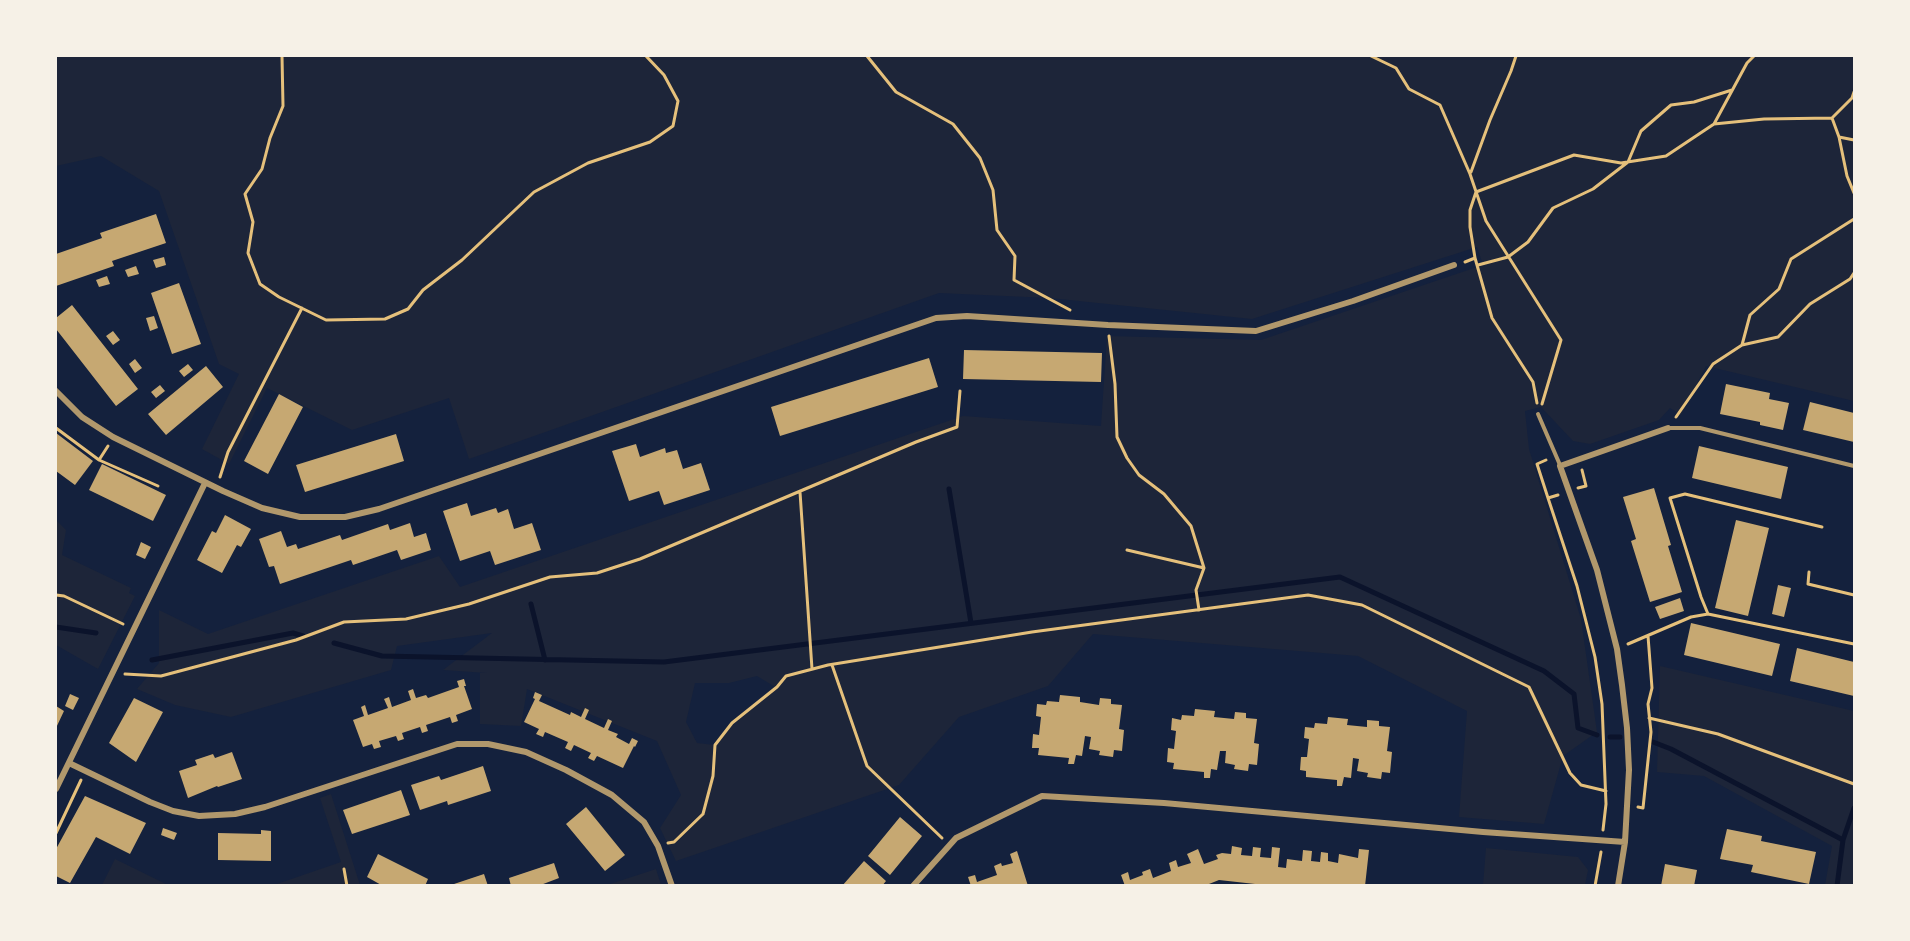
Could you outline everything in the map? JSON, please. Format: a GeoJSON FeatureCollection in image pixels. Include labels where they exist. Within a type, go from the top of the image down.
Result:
{"type":"FeatureCollection","features":[{"type":"Feature","properties":{"kind":"street"},"geometry":{"type":"LineString","coordinates":[[56,392],[82,417],[113,437],[205,483],[262,508],[300,517],[345,516],[390,505],[936,318],[967,316],[1256,332],[1454,265]]}},
{"type":"Feature","properties":{"kind":"street"},"geometry":{"type":"LineString","coordinates":[[1618,885],[1625,842],[1629,770],[1627,728],[1617,649],[1597,570],[1560,466],[1668,428]]}},
{"type":"Feature","properties":{"kind":"street"},"geometry":{"type":"LineString","coordinates":[[56,789],[132,628],[205,483]]}},
{"type":"Feature","properties":{"kind":"street"},"geometry":{"type":"LineString","coordinates":[[69,763],[150,802],[173,811],[199,816],[235,814],[265,807],[457,744],[488,744],[526,752],[612,795],[644,822],[658,846],[672,885]]}},
{"type":"Feature","properties":{"kind":"street"},"geometry":{"type":"LineString","coordinates":[[913,885],[956,838],[1042,796],[1164,803],[1483,832],[1625,842]]}},
{"type":"Feature","properties":{"kind":"lane"},"geometry":{"type":"LineString","coordinates":[[1538,414],[1560,466]]}},
{"type":"Feature","properties":{"kind":"lane"},"geometry":{"type":"LineString","coordinates":[[1668,428],[1700,429],[1854,466]]}},
{"type":"Feature","properties":{"kind":"path"},"geometry":{"type":"LineString","coordinates":[[282,56],[283,106],[270,138],[262,169],[245,194],[253,222],[248,253],[260,284],[279,297],[326,320],[385,320],[408,309],[423,290],[462,260],[534,192],[588,163],[650,141],[674,126],[678,101],[664,75],[646,56]]}},
{"type":"Feature","properties":{"kind":"path"},"geometry":{"type":"LineString","coordinates":[[867,56],[896,92],[953,124],[980,158],[993,190],[998,230],[1015,256],[1014,280],[1074,312]]}},
{"type":"Feature","properties":{"kind":"path"},"geometry":{"type":"LineString","coordinates":[[1371,56],[1396,68],[1409,90],[1440,105],[1470,174],[1486,221],[1561,340],[1538,414]]}},
{"type":"Feature","properties":{"kind":"path"},"geometry":{"type":"LineString","coordinates":[[1470,174],[1516,56]]}},
{"type":"Feature","properties":{"kind":"path"},"geometry":{"type":"LineString","coordinates":[[1714,124],[1747,63],[1754,56]]}},
{"type":"Feature","properties":{"kind":"path"},"geometry":{"type":"LineString","coordinates":[[1478,265],[1508,257],[1528,242],[1553,208],[1593,189],[1628,162],[1641,130],[1671,105],[1694,102],[1732,90]]}},
{"type":"Feature","properties":{"kind":"path"},"geometry":{"type":"LineString","coordinates":[[1476,192],[1574,155],[1621,163],[1666,156],[1714,124],[1764,119],[1832,118],[1852,99],[1854,92]]}},
{"type":"Feature","properties":{"kind":"path"},"geometry":{"type":"LineString","coordinates":[[1832,118],[1839,137],[1847,176],[1854,193]]}},
{"type":"Feature","properties":{"kind":"path"},"geometry":{"type":"LineString","coordinates":[[1839,137],[1854,140]]}},
{"type":"Feature","properties":{"kind":"path"},"geometry":{"type":"LineString","coordinates":[[1476,192],[1470,210],[1475,258],[1492,318],[1533,382],[1538,414]]}},
{"type":"Feature","properties":{"kind":"path"},"geometry":{"type":"LineString","coordinates":[[1742,345],[1750,315],[1779,289],[1791,259],[1854,219]]}},
{"type":"Feature","properties":{"kind":"path"},"geometry":{"type":"LineString","coordinates":[[1454,265],[1475,258]]}},
{"type":"Feature","properties":{"kind":"path"},"geometry":{"type":"LineString","coordinates":[[1668,428],[1713,364],[1742,345],[1778,337],[1810,304],[1850,279],[1854,273]]}},
{"type":"Feature","properties":{"kind":"path"},"geometry":{"type":"LineString","coordinates":[[220,477],[228,452],[302,308]]}},
{"type":"Feature","properties":{"kind":"path"},"geometry":{"type":"LineString","coordinates":[[1108,325],[1117,437],[1127,458],[1139,475],[1164,494],[1191,526],[1204,568],[1196,590],[1200,610]]}},
{"type":"Feature","properties":{"kind":"path"},"geometry":{"type":"LineString","coordinates":[[111,673],[160,676],[296,640],[344,622],[406,619],[469,604],[550,577],[597,573],[640,559],[916,442],[957,427],[960,391]]}},
{"type":"Feature","properties":{"kind":"path"},"geometry":{"type":"LineString","coordinates":[[56,428],[99,460],[158,486]]}},
{"type":"Feature","properties":{"kind":"path"},"geometry":{"type":"LineString","coordinates":[[99,460],[109,445]]}},
{"type":"Feature","properties":{"kind":"path"},"geometry":{"type":"LineString","coordinates":[[1556,455],[1537,464],[1578,586],[1595,657],[1602,704],[1606,791],[1602,841],[1595,885]]}},
{"type":"Feature","properties":{"kind":"path"},"geometry":{"type":"LineString","coordinates":[[1548,498],[1586,486],[1580,459]]}},
{"type":"Feature","properties":{"kind":"path"},"geometry":{"type":"LineString","coordinates":[[800,492],[812,669]]}},
{"type":"Feature","properties":{"kind":"path"},"geometry":{"type":"LineString","coordinates":[[1708,614],[1670,498],[1684,494],[1822,527]]}},
{"type":"Feature","properties":{"kind":"path"},"geometry":{"type":"LineString","coordinates":[[1127,550],[1204,568]]}},
{"type":"Feature","properties":{"kind":"path"},"geometry":{"type":"LineString","coordinates":[[1809,572],[1808,584],[1854,595]]}},
{"type":"Feature","properties":{"kind":"path"},"geometry":{"type":"LineString","coordinates":[[658,846],[674,842],[703,814],[713,776],[715,745],[732,723],[777,687],[786,676],[832,665],[1032,632],[1308,595],[1362,606],[1529,687],[1570,773],[1581,785],[1606,791]]}},
{"type":"Feature","properties":{"kind":"path"},"geometry":{"type":"LineString","coordinates":[[56,596],[64,596],[132,628]]}},
{"type":"Feature","properties":{"kind":"path"},"geometry":{"type":"LineString","coordinates":[[1617,649],[1690,617],[1708,614],[1854,644]]}},
{"type":"Feature","properties":{"kind":"path"},"geometry":{"type":"LineString","coordinates":[[1648,636],[1652,688],[1648,704]]}},
{"type":"Feature","properties":{"kind":"path"},"geometry":{"type":"LineString","coordinates":[[832,665],[867,766],[949,845]]}},
{"type":"Feature","properties":{"kind":"path"},"geometry":{"type":"LineString","coordinates":[[1649,718],[1718,734],[1854,784]]}},
{"type":"Feature","properties":{"kind":"path"},"geometry":{"type":"LineString","coordinates":[[56,833],[86,771]]}},
{"type":"Feature","properties":{"kind":"path"},"geometry":{"type":"LineString","coordinates":[[80,784],[87,787]]}},
{"type":"Feature","properties":{"kind":"path"},"geometry":{"type":"LineString","coordinates":[[344,868],[347,885]]}},
{"type":"Feature","properties":{"kind":"shaded area"},"geometry":{"type":"Polygon","coordinates":[[[56,56],[1854,56],[1854,401],[1706,366],[1681,415],[1670,408],[1659,420],[1590,444],[1573,441],[1541,407],[1525,411],[1529,449],[1581,619],[1597,732],[1563,756],[1544,824],[1459,817],[1467,711],[1358,656],[1093,634],[1048,686],[959,717],[899,785],[676,861],[660,828],[681,795],[657,741],[527,689],[521,726],[480,724],[480,673],[487,673],[443,670],[492,633],[397,646],[391,670],[231,717],[175,705],[137,689],[159,663],[159,610],[208,634],[439,556],[460,587],[963,416],[1101,426],[1107,336],[1261,340],[1483,265],[1477,247],[1252,319],[1050,298],[939,293],[469,459],[449,398],[352,430],[267,388],[229,464],[202,449],[239,374],[219,364],[159,191],[101,156],[56,166],[56,56]],[[757,676],[729,683],[695,683],[686,722],[697,743],[715,745],[732,723],[777,688],[757,676]]]}},
{"type":"Feature","properties":{"kind":"shaded area"},"geometry":{"type":"Polygon","coordinates":[[[56,520],[66,530],[62,555],[131,588],[129,593],[135,596],[98,669],[56,645],[56,520]]]}},
{"type":"Feature","properties":{"kind":"shaded area"},"geometry":{"type":"Polygon","coordinates":[[[1660,666],[1854,711],[1854,885],[1825,885],[1832,846],[1704,776],[1657,772],[1660,666]]]}},
{"type":"Feature","properties":{"kind":"shaded area"},"geometry":{"type":"Polygon","coordinates":[[[331,794],[360,885],[271,886],[341,862],[320,798],[331,794]]]}},
{"type":"Feature","properties":{"kind":"shaded area"},"geometry":{"type":"Polygon","coordinates":[[[1486,848],[1578,857],[1588,870],[1585,885],[1483,885],[1486,848]]]}},
{"type":"Feature","properties":{"kind":"shaded area"},"geometry":{"type":"Polygon","coordinates":[[[115,859],[168,885],[102,885],[115,859]]]}},
{"type":"Feature","properties":{"kind":"shaded area"},"geometry":{"type":"Polygon","coordinates":[[[656,869],[661,885],[607,885],[650,871],[656,869]]]}},
{"type":"Feature","properties":{"kind":"building"},"geometry":{"type":"Polygon","coordinates":[[[156,214],[166,243],[112,261],[114,266],[56,286],[56,254],[102,238],[100,233],[156,214]]]}},
{"type":"Feature","properties":{"kind":"building"},"geometry":{"type":"Polygon","coordinates":[[[164,257],[166,265],[156,268],[153,260],[164,257]]]}},
{"type":"Feature","properties":{"kind":"building"},"geometry":{"type":"Polygon","coordinates":[[[136,266],[139,274],[128,277],[125,270],[136,266]]]}},
{"type":"Feature","properties":{"kind":"building"},"geometry":{"type":"Polygon","coordinates":[[[107,276],[110,284],[99,287],[96,280],[107,276]]]}},
{"type":"Feature","properties":{"kind":"building"},"geometry":{"type":"Polygon","coordinates":[[[179,283],[201,344],[172,354],[151,293],[179,283]]]}},
{"type":"Feature","properties":{"kind":"building"},"geometry":{"type":"Polygon","coordinates":[[[72,305],[138,389],[116,406],[56,329],[56,318],[72,305]]]}},
{"type":"Feature","properties":{"kind":"building"},"geometry":{"type":"Polygon","coordinates":[[[154,316],[158,328],[150,331],[146,318],[154,316]]]}},
{"type":"Feature","properties":{"kind":"building"},"geometry":{"type":"Polygon","coordinates":[[[113,331],[120,340],[113,345],[106,336],[113,331]]]}},
{"type":"Feature","properties":{"kind":"building"},"geometry":{"type":"Polygon","coordinates":[[[964,350],[1102,353],[1101,382],[963,379],[964,350]]]}},
{"type":"Feature","properties":{"kind":"building"},"geometry":{"type":"Polygon","coordinates":[[[929,358],[938,387],[780,436],[771,407],[929,358]]]}},
{"type":"Feature","properties":{"kind":"building"},"geometry":{"type":"Polygon","coordinates":[[[135,359],[142,368],[135,373],[129,364],[135,359]]]}},
{"type":"Feature","properties":{"kind":"building"},"geometry":{"type":"Polygon","coordinates":[[[188,364],[193,370],[184,377],[179,371],[188,364]]]}},
{"type":"Feature","properties":{"kind":"building"},"geometry":{"type":"Polygon","coordinates":[[[206,366],[223,387],[166,435],[148,414],[206,366]]]}},
{"type":"Feature","properties":{"kind":"building"},"geometry":{"type":"Polygon","coordinates":[[[1726,384],[1770,393],[1769,399],[1789,403],[1783,430],[1760,425],[1760,422],[1720,414],[1726,384]]]}},
{"type":"Feature","properties":{"kind":"building"},"geometry":{"type":"Polygon","coordinates":[[[160,385],[165,391],[156,398],[151,392],[160,385]]]}},
{"type":"Feature","properties":{"kind":"building"},"geometry":{"type":"Polygon","coordinates":[[[279,394],[303,407],[268,474],[244,461],[279,394]]]}},
{"type":"Feature","properties":{"kind":"building"},"geometry":{"type":"Polygon","coordinates":[[[1810,402],[1854,413],[1854,442],[1803,430],[1810,402]]]}},
{"type":"Feature","properties":{"kind":"building"},"geometry":{"type":"Polygon","coordinates":[[[56,433],[93,461],[75,485],[56,471],[56,433]]]}},
{"type":"Feature","properties":{"kind":"building"},"geometry":{"type":"Polygon","coordinates":[[[396,434],[404,461],[305,492],[296,465],[396,434]]]}},
{"type":"Feature","properties":{"kind":"building"},"geometry":{"type":"Polygon","coordinates":[[[636,444],[640,457],[665,448],[666,453],[677,450],[683,469],[701,463],[710,490],[664,505],[659,491],[629,501],[612,451],[636,444]]]}},
{"type":"Feature","properties":{"kind":"building"},"geometry":{"type":"Polygon","coordinates":[[[1699,446],[1788,467],[1781,499],[1692,478],[1699,446]]]}},
{"type":"Feature","properties":{"kind":"building"},"geometry":{"type":"Polygon","coordinates":[[[102,464],[166,495],[153,521],[89,490],[102,464]]]}},
{"type":"Feature","properties":{"kind":"building"},"geometry":{"type":"Polygon","coordinates":[[[1654,488],[1682,592],[1650,602],[1631,541],[1636,539],[1623,497],[1654,488]]]}},
{"type":"Feature","properties":{"kind":"building"},"geometry":{"type":"Polygon","coordinates":[[[467,503],[471,516],[496,508],[498,513],[508,509],[514,529],[532,523],[541,550],[495,565],[490,551],[460,561],[443,511],[467,503]]]}},
{"type":"Feature","properties":{"kind":"building"},"geometry":{"type":"Polygon","coordinates":[[[225,515],[251,529],[241,547],[237,545],[222,573],[197,560],[212,531],[216,533],[225,515]]]}},
{"type":"Feature","properties":{"kind":"building"},"geometry":{"type":"Polygon","coordinates":[[[1736,520],[1769,528],[1748,616],[1715,608],[1736,520]]]}},
{"type":"Feature","properties":{"kind":"building"},"geometry":{"type":"Polygon","coordinates":[[[410,523],[414,537],[426,533],[431,550],[401,560],[397,550],[353,565],[351,560],[280,584],[274,566],[269,567],[259,539],[281,531],[287,547],[296,544],[298,549],[340,535],[342,540],[388,524],[390,530],[410,523]]]}},
{"type":"Feature","properties":{"kind":"building"},"geometry":{"type":"Polygon","coordinates":[[[141,542],[151,547],[145,559],[136,555],[141,542]]]}},
{"type":"Feature","properties":{"kind":"building"},"geometry":{"type":"Polygon","coordinates":[[[1778,585],[1791,588],[1784,617],[1772,614],[1778,585]]]}},
{"type":"Feature","properties":{"kind":"building"},"geometry":{"type":"Polygon","coordinates":[[[1680,598],[1684,611],[1660,619],[1655,607],[1680,598]]]}},
{"type":"Feature","properties":{"kind":"building"},"geometry":{"type":"Polygon","coordinates":[[[1691,623],[1780,644],[1772,676],[1684,655],[1691,623]]]}},
{"type":"Feature","properties":{"kind":"building"},"geometry":{"type":"Polygon","coordinates":[[[1797,648],[1854,662],[1854,696],[1790,681],[1797,648]]]}},
{"type":"Feature","properties":{"kind":"building"},"geometry":{"type":"Polygon","coordinates":[[[464,679],[466,686],[464,686],[472,709],[456,715],[458,721],[452,723],[450,717],[426,725],[428,731],[422,733],[420,727],[402,733],[404,739],[398,741],[396,736],[379,741],[381,747],[374,749],[372,744],[363,747],[353,720],[364,716],[361,707],[365,705],[368,715],[388,708],[384,699],[389,697],[392,707],[411,700],[408,691],[413,689],[416,698],[426,695],[428,698],[459,687],[457,681],[464,679]]]}},
{"type":"Feature","properties":{"kind":"building"},"geometry":{"type":"Polygon","coordinates":[[[535,692],[542,695],[539,701],[570,715],[571,712],[581,717],[585,708],[589,710],[585,719],[604,728],[608,719],[612,721],[608,730],[618,734],[616,737],[629,744],[632,738],[638,741],[623,768],[597,756],[594,761],[588,758],[591,753],[574,745],[571,751],[565,748],[568,742],[545,732],[543,737],[536,734],[539,729],[524,722],[535,699],[533,698],[535,692]]]}},
{"type":"Feature","properties":{"kind":"building"},"geometry":{"type":"Polygon","coordinates":[[[70,694],[79,698],[73,710],[65,706],[70,694]]]}},
{"type":"Feature","properties":{"kind":"building"},"geometry":{"type":"Polygon","coordinates":[[[1060,695],[1080,697],[1080,702],[1099,705],[1100,698],[1111,699],[1111,704],[1122,705],[1119,729],[1124,730],[1122,751],[1114,750],[1113,757],[1099,755],[1100,751],[1089,749],[1091,737],[1085,736],[1082,756],[1076,755],[1074,764],[1068,764],[1069,758],[1038,755],[1039,748],[1032,748],[1033,734],[1039,735],[1041,717],[1036,716],[1037,704],[1046,705],[1047,701],[1059,702],[1060,695]]]}},
{"type":"Feature","properties":{"kind":"building"},"geometry":{"type":"Polygon","coordinates":[[[134,698],[163,712],[136,762],[109,743],[134,698]]]}},
{"type":"Feature","properties":{"kind":"building"},"geometry":{"type":"Polygon","coordinates":[[[56,706],[64,711],[56,728],[56,706]]]}},
{"type":"Feature","properties":{"kind":"building"},"geometry":{"type":"Polygon","coordinates":[[[1195,709],[1215,711],[1214,717],[1234,719],[1235,712],[1246,713],[1246,718],[1257,719],[1254,743],[1259,744],[1257,765],[1249,764],[1248,771],[1234,769],[1235,765],[1225,763],[1226,751],[1220,751],[1217,770],[1211,769],[1210,778],[1204,778],[1204,772],[1173,769],[1174,763],[1167,762],[1168,748],[1174,749],[1176,731],[1171,730],[1172,718],[1181,720],[1182,715],[1194,716],[1195,709]]]}},
{"type":"Feature","properties":{"kind":"building"},"geometry":{"type":"Polygon","coordinates":[[[1328,717],[1348,719],[1347,725],[1367,727],[1367,720],[1379,721],[1379,726],[1390,727],[1387,751],[1392,752],[1390,773],[1382,772],[1381,779],[1367,777],[1368,773],[1357,771],[1359,759],[1353,758],[1351,778],[1344,777],[1342,786],[1337,786],[1337,780],[1306,777],[1306,771],[1300,770],[1301,757],[1307,757],[1309,739],[1304,738],[1305,727],[1314,728],[1315,723],[1327,724],[1328,717]]]}},
{"type":"Feature","properties":{"kind":"building"},"geometry":{"type":"Polygon","coordinates":[[[232,752],[242,779],[188,798],[179,771],[197,765],[195,760],[213,754],[215,758],[232,752]]]}},
{"type":"Feature","properties":{"kind":"building"},"geometry":{"type":"Polygon","coordinates":[[[483,766],[491,791],[448,805],[447,801],[420,810],[411,785],[439,776],[441,780],[483,766]]]}},
{"type":"Feature","properties":{"kind":"building"},"geometry":{"type":"Polygon","coordinates":[[[401,790],[410,815],[352,834],[343,810],[401,790]]]}},
{"type":"Feature","properties":{"kind":"building"},"geometry":{"type":"Polygon","coordinates":[[[85,796],[146,823],[130,854],[96,837],[70,883],[56,876],[56,849],[85,796]]]}},
{"type":"Feature","properties":{"kind":"building"},"geometry":{"type":"Polygon","coordinates":[[[586,807],[625,855],[605,871],[566,824],[586,807]]]}},
{"type":"Feature","properties":{"kind":"building"},"geometry":{"type":"Polygon","coordinates":[[[900,817],[922,836],[890,875],[868,856],[900,817]]]}},
{"type":"Feature","properties":{"kind":"building"},"geometry":{"type":"Polygon","coordinates":[[[163,828],[177,833],[174,840],[161,835],[163,828]]]}},
{"type":"Feature","properties":{"kind":"building"},"geometry":{"type":"Polygon","coordinates":[[[1727,829],[1762,836],[1761,841],[1816,852],[1809,884],[1751,872],[1753,865],[1720,859],[1727,829]]]}},
{"type":"Feature","properties":{"kind":"building"},"geometry":{"type":"Polygon","coordinates":[[[261,830],[271,831],[271,861],[218,860],[218,833],[261,834],[261,830]]]}},
{"type":"Feature","properties":{"kind":"building"},"geometry":{"type":"Polygon","coordinates":[[[1232,846],[1242,848],[1241,855],[1252,856],[1253,847],[1261,848],[1260,857],[1271,858],[1272,847],[1280,848],[1278,867],[1286,868],[1287,859],[1302,861],[1303,850],[1312,851],[1311,861],[1320,862],[1321,852],[1328,853],[1328,861],[1338,863],[1339,854],[1358,858],[1359,849],[1369,850],[1365,886],[1273,886],[1219,880],[1204,886],[1125,886],[1121,875],[1128,872],[1130,880],[1143,875],[1142,872],[1150,869],[1153,878],[1171,871],[1169,863],[1176,860],[1178,867],[1191,863],[1187,854],[1198,849],[1204,864],[1218,859],[1216,855],[1231,854],[1232,846]]]}},
{"type":"Feature","properties":{"kind":"building"},"geometry":{"type":"Polygon","coordinates":[[[1017,851],[1028,886],[971,886],[968,877],[975,875],[977,882],[997,875],[994,866],[1001,863],[1002,866],[1013,863],[1010,854],[1017,851]]]}},
{"type":"Feature","properties":{"kind":"building"},"geometry":{"type":"Polygon","coordinates":[[[378,854],[428,879],[425,886],[383,886],[367,877],[378,854]]]}},
{"type":"Feature","properties":{"kind":"building"},"geometry":{"type":"Polygon","coordinates":[[[864,861],[886,881],[882,886],[842,886],[864,861]]]}},
{"type":"Feature","properties":{"kind":"building"},"geometry":{"type":"Polygon","coordinates":[[[554,863],[559,878],[538,886],[511,886],[509,878],[554,863]]]}},
{"type":"Feature","properties":{"kind":"building"},"geometry":{"type":"Polygon","coordinates":[[[1665,864],[1697,870],[1694,886],[1661,886],[1665,864]]]}},
{"type":"Feature","properties":{"kind":"building"},"geometry":{"type":"Polygon","coordinates":[[[484,874],[488,886],[451,886],[451,885],[484,874]]]}},
{"type":"Feature","properties":{"kind":"waterway"},"geometry":{"type":"LineString","coordinates":[[949,489],[971,623]]}},
{"type":"Feature","properties":{"kind":"waterway"},"geometry":{"type":"LineString","coordinates":[[334,643],[382,656],[664,662],[1340,577],[1544,671],[1574,694],[1578,728],[1597,735]]}},
{"type":"Feature","properties":{"kind":"waterway"},"geometry":{"type":"LineString","coordinates":[[531,604],[545,660]]}},
{"type":"Feature","properties":{"kind":"waterway"},"geometry":{"type":"LineString","coordinates":[[56,627],[96,633]]}},
{"type":"Feature","properties":{"kind":"waterway"},"geometry":{"type":"LineString","coordinates":[[152,660],[293,633],[303,636]]}},
{"type":"Feature","properties":{"kind":"waterway"},"geometry":{"type":"LineString","coordinates":[[1610,737],[1620,737]]}},
{"type":"Feature","properties":{"kind":"waterway"},"geometry":{"type":"LineString","coordinates":[[1653,742],[1671,749],[1843,840],[1837,886]]}},
{"type":"Feature","properties":{"kind":"waterway"},"geometry":{"type":"LineString","coordinates":[[1843,840],[1854,808]]}}]}
